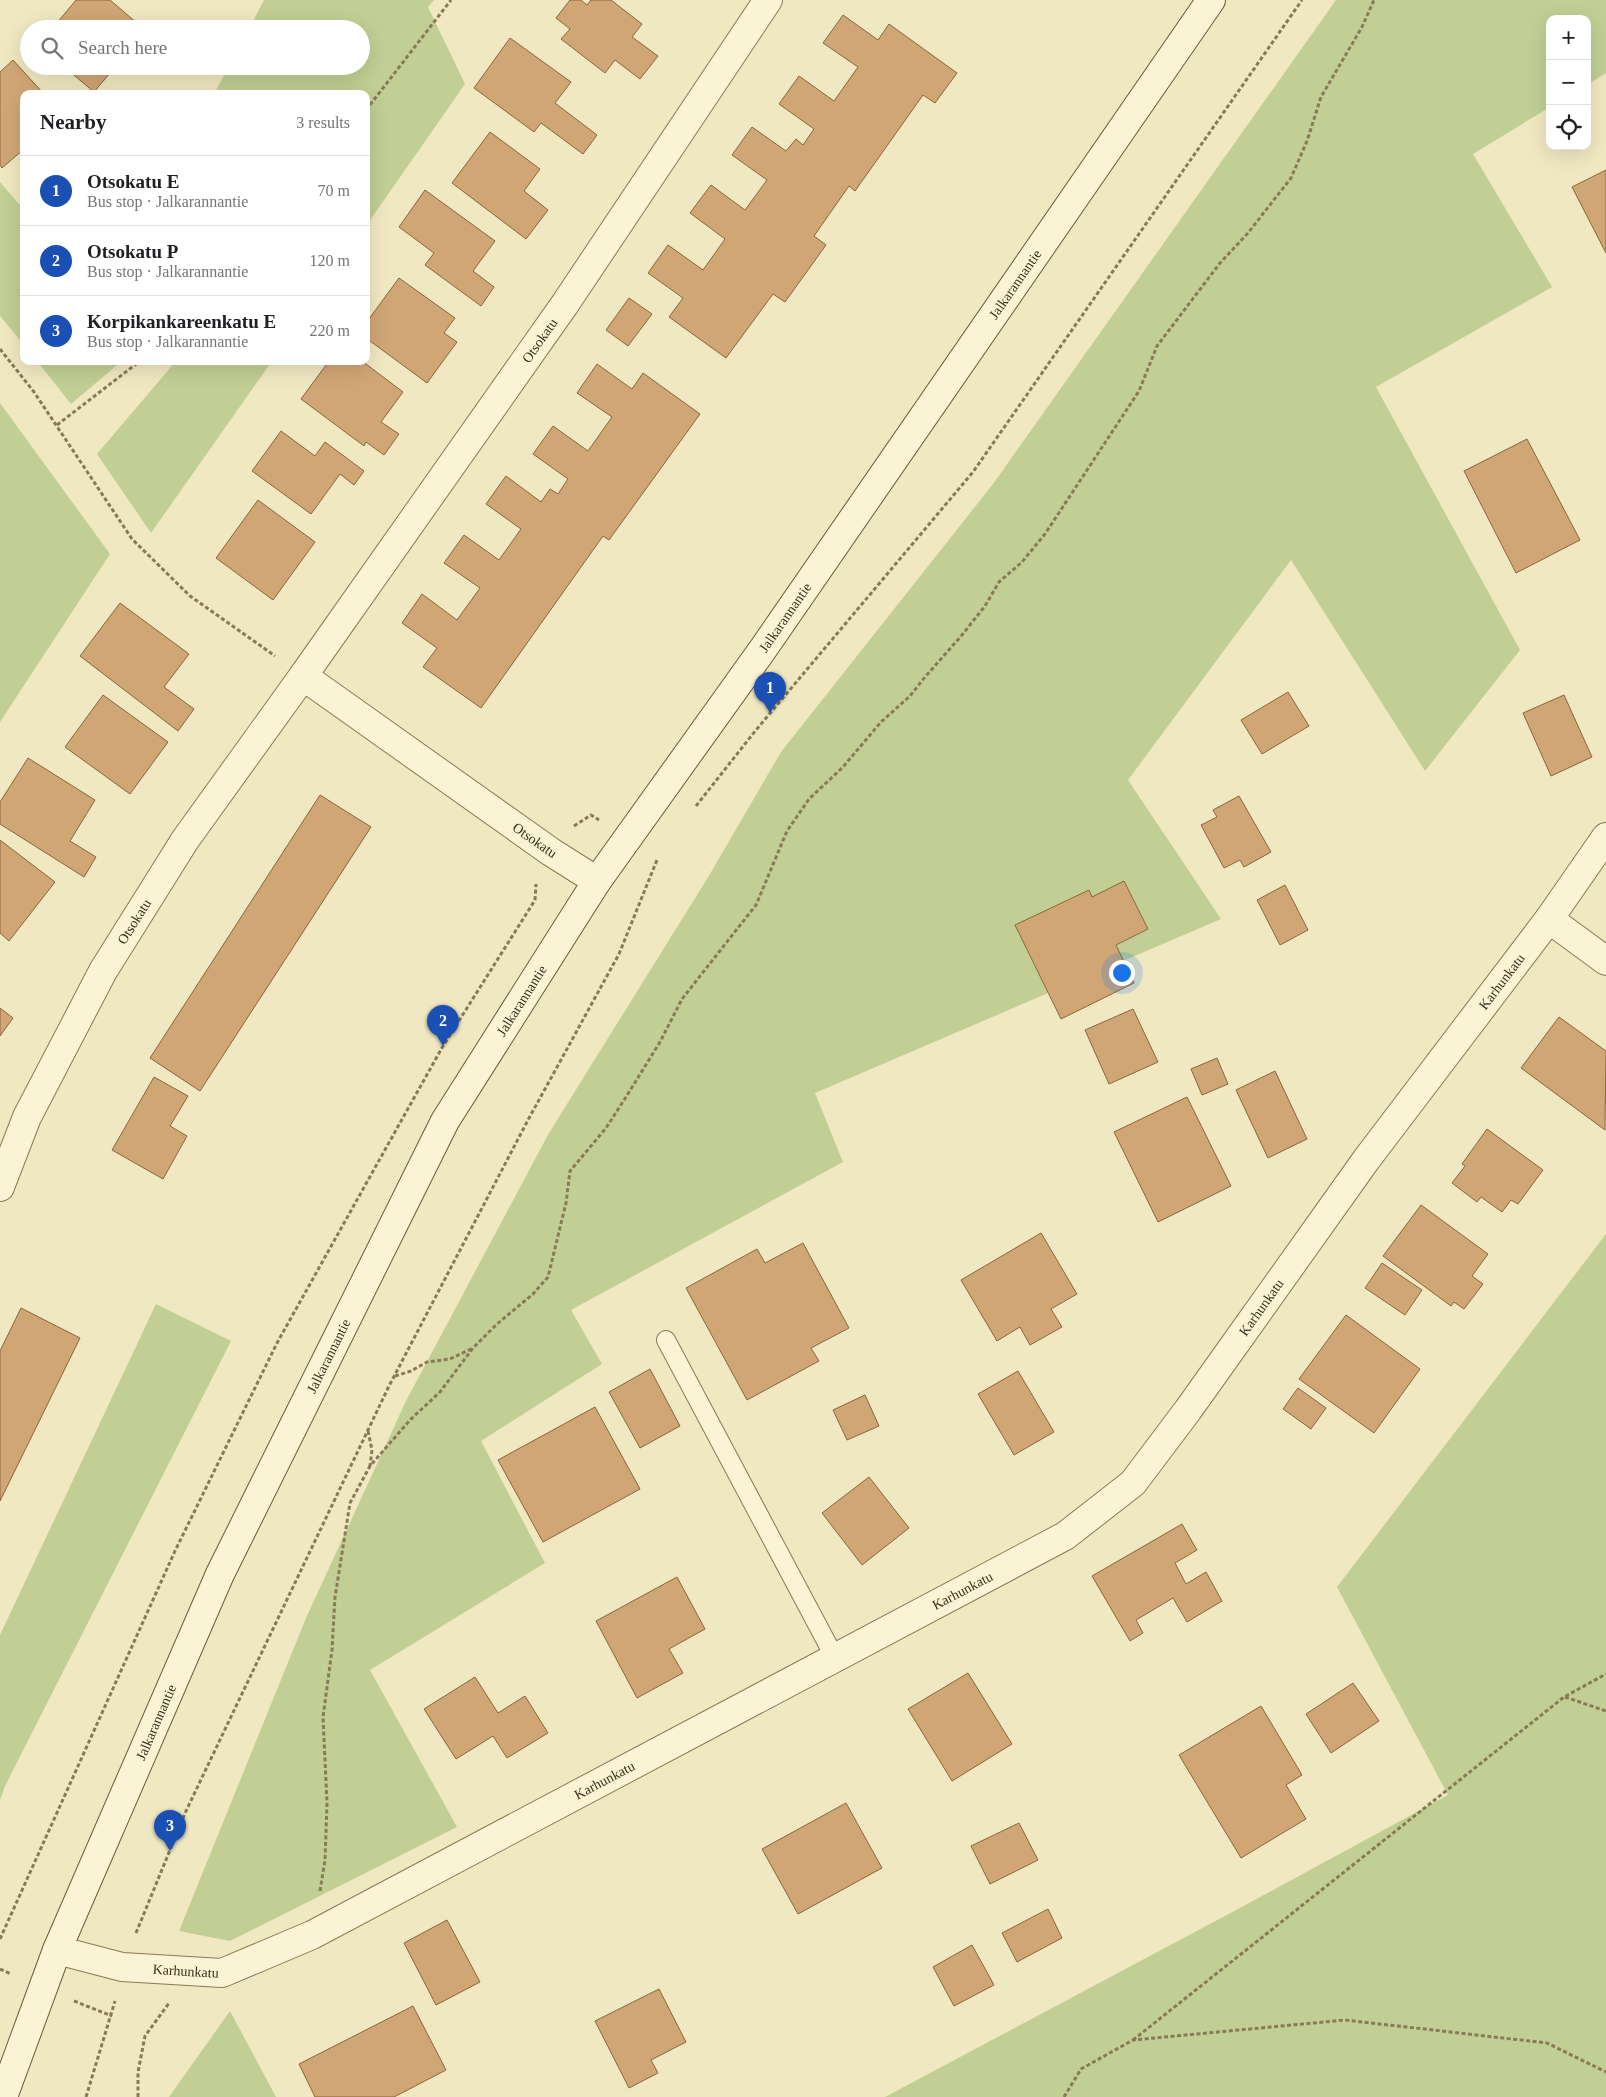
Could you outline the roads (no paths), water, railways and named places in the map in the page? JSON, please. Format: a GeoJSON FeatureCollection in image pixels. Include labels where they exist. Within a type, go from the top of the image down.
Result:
{"type":"FeatureCollection","features":[{"type":"Feature","properties":{"kind":"street","name":"Otsokatu"},"geometry":{"type":"LineString","coordinates":[[0,1187],[27,1117],[103,971],[185,840],[565,304],[768,0]]}},
{"type":"Feature","properties":{"kind":"street","name":"Jalkarannantie"},"geometry":{"type":"LineString","coordinates":[[3,2097],[56,1950],[220,1574],[440,1130],[597,881],[768,640],[1211,0]]}},
{"type":"Feature","properties":{"kind":"street","name":"Otsokatu"},"geometry":{"type":"LineString","coordinates":[[302,676],[550,852],[597,881]]}},
{"type":"Feature","properties":{"kind":"street","name":"Karhunkatu"},"geometry":{"type":"LineString","coordinates":[[56,1950],[122,1967],[222,1974],[312,1935],[1064,1536],[1133,1483],[1188,1410],[1366,1160],[1549,919],[1606,837]]}},
{"type":"Feature","properties":{"kind":"street"},"geometry":{"type":"LineString","coordinates":[[1549,919],[1606,961]]}},
{"type":"Feature","properties":{"kind":"lane"},"geometry":{"type":"LineString","coordinates":[[666,1340],[835,1658]]}},
{"type":"Feature","properties":{"kind":"place","name":"Otsokatu E"},"geometry":{"type":"Point","coordinates":[770,713]}},
{"type":"Feature","properties":{"kind":"place","name":"Otsokatu P"},"geometry":{"type":"Point","coordinates":[443,1046]}},
{"type":"Feature","properties":{"kind":"place","name":"Korpikankareenkatu E"},"geometry":{"type":"Point","coordinates":[170,1851]}}]}
